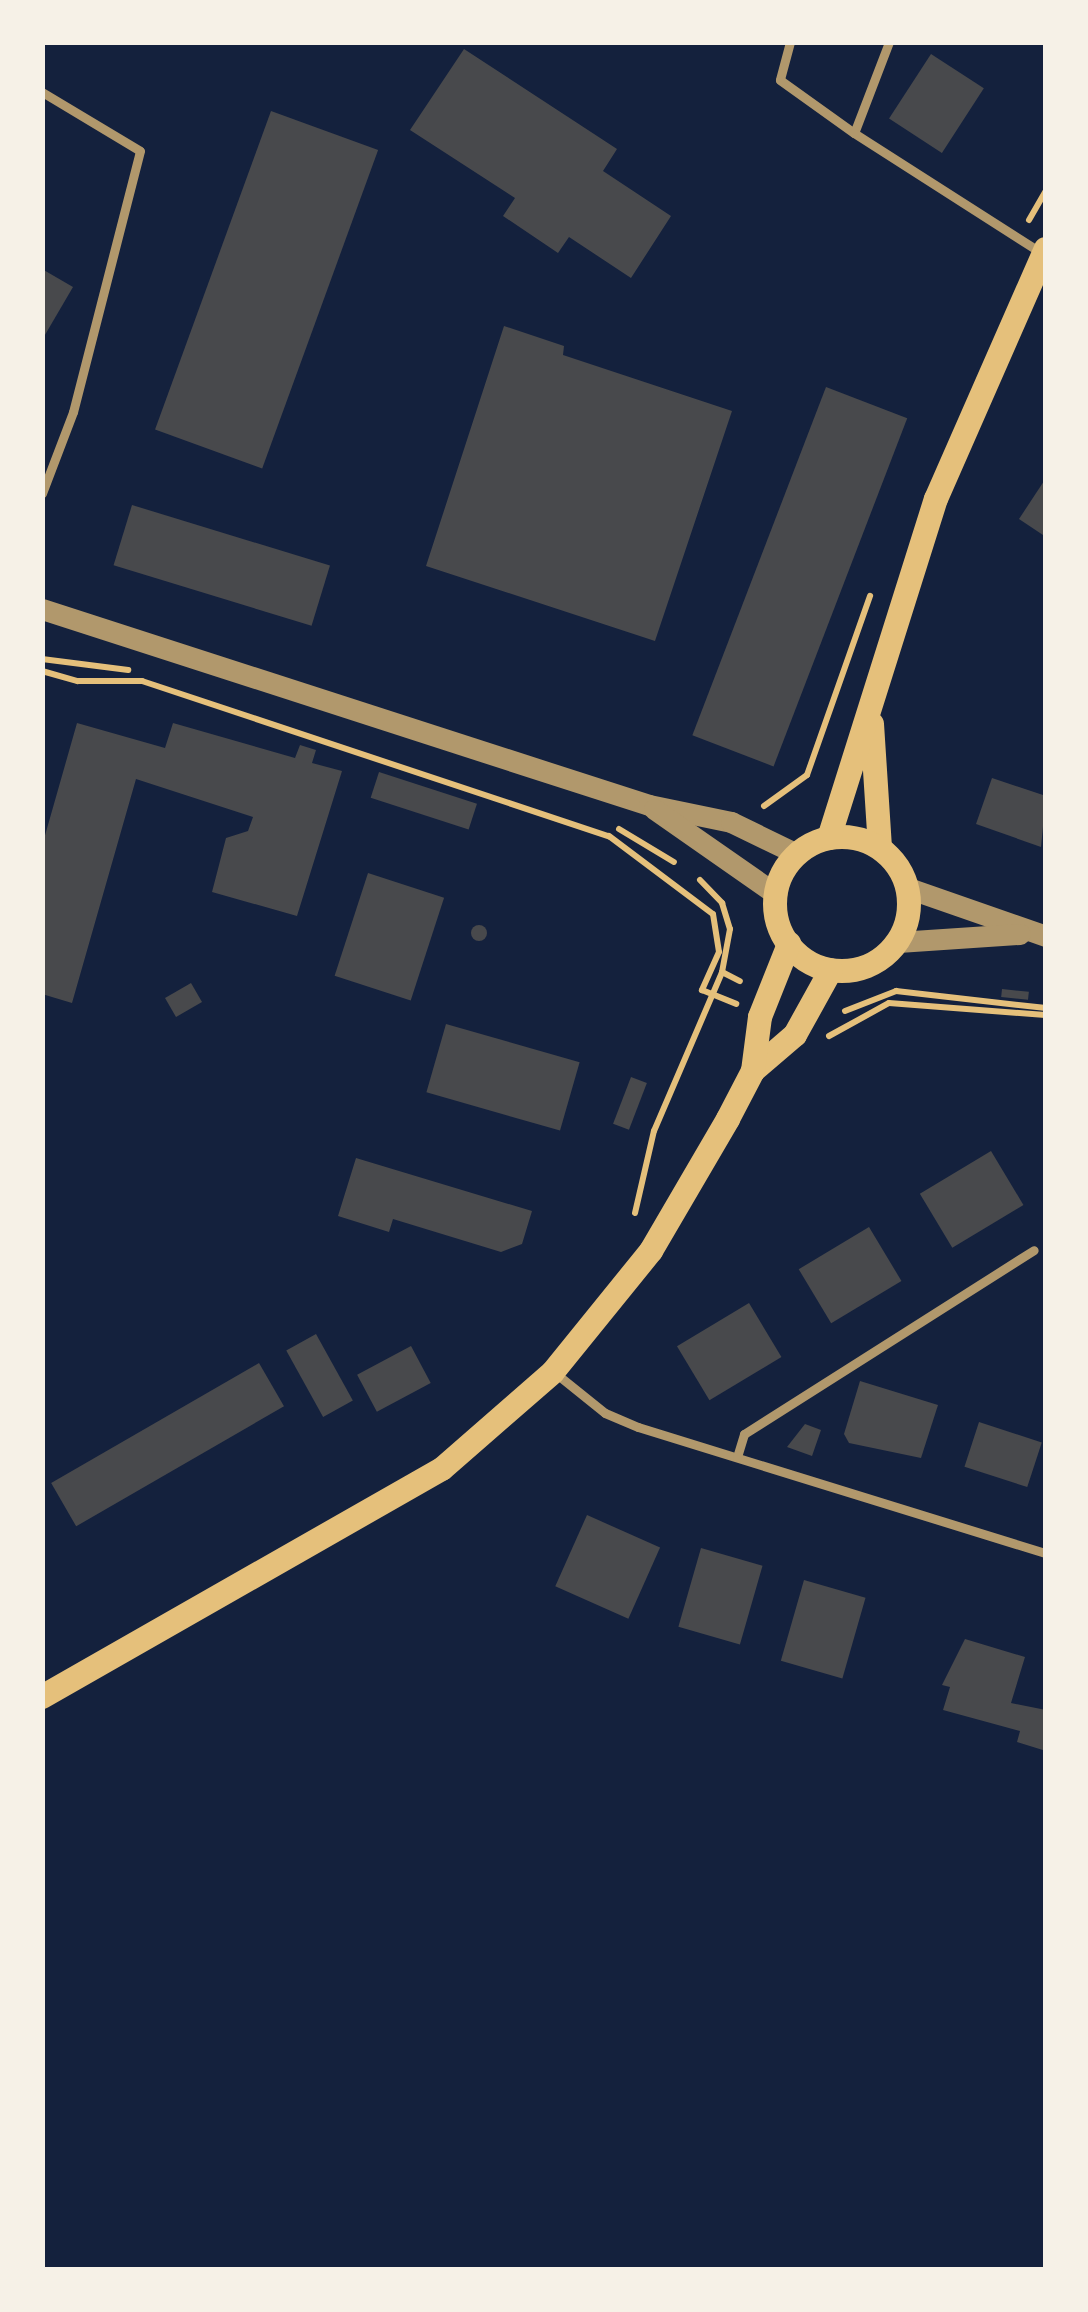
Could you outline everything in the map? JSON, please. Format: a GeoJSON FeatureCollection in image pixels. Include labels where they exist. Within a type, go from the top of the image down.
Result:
{"type":"FeatureCollection","features":[{"type":"Feature","properties":{"kind":"main road"},"geometry":{"type":"LineString","coordinates":[[829,838],[936,499],[1045,251]]}},
{"type":"Feature","properties":{"kind":"main road"},"geometry":{"type":"LineString","coordinates":[[789,944],[831,970],[868,965],[898,942],[908,888],[880,848],[872,713]]}},
{"type":"Feature","properties":{"kind":"main road"},"geometry":{"type":"LineString","coordinates":[[753,1072],[760,1017],[789,944],[776,894],[797,854],[829,838],[880,848]]}},
{"type":"Feature","properties":{"kind":"main road"},"geometry":{"type":"LineString","coordinates":[[42,1697],[442,1469],[553,1372],[651,1251],[753,1072],[795,1035],[831,970]]}},
{"type":"Feature","properties":{"kind":"street"},"geometry":{"type":"LineString","coordinates":[[42,609],[649,805],[731,822],[797,854]]}},
{"type":"Feature","properties":{"kind":"street"},"geometry":{"type":"LineString","coordinates":[[649,805],[776,894]]}},
{"type":"Feature","properties":{"kind":"street"},"geometry":{"type":"LineString","coordinates":[[908,888],[1040,935]]}},
{"type":"Feature","properties":{"kind":"street"},"geometry":{"type":"LineString","coordinates":[[898,942],[1040,935]]}},
{"type":"Feature","properties":{"kind":"lane"},"geometry":{"type":"LineString","coordinates":[[790,42],[780,80],[854,133],[1045,251]]}},
{"type":"Feature","properties":{"kind":"lane"},"geometry":{"type":"LineString","coordinates":[[854,133],[889,42]]}},
{"type":"Feature","properties":{"kind":"lane"},"geometry":{"type":"LineString","coordinates":[[42,92],[140,151],[73,412],[42,493]]}},
{"type":"Feature","properties":{"kind":"lane"},"geometry":{"type":"LineString","coordinates":[[737,1457],[745,1434],[1034,1250]]}},
{"type":"Feature","properties":{"kind":"lane"},"geometry":{"type":"LineString","coordinates":[[553,1372],[605,1413],[1046,1553]]}},
{"type":"Feature","properties":{"kind":"path"},"geometry":{"type":"LineString","coordinates":[[1019,239],[1046,191]]}},
{"type":"Feature","properties":{"kind":"path"},"geometry":{"type":"LineString","coordinates":[[42,659],[144,670],[298,718]]}},
{"type":"Feature","properties":{"kind":"path"},"geometry":{"type":"LineString","coordinates":[[42,671],[78,681],[142,681],[609,836],[713,914],[719,952],[702,990],[748,1010]]}},
{"type":"Feature","properties":{"kind":"path"},"geometry":{"type":"LineString","coordinates":[[585,814],[716,893],[730,929],[722,972],[654,1130],[630,1228]]}},
{"type":"Feature","properties":{"kind":"path"},"geometry":{"type":"LineString","coordinates":[[722,972],[757,989]]}},
{"type":"Feature","properties":{"kind":"path"},"geometry":{"type":"LineString","coordinates":[[822,1025],[896,991],[1046,1011]]}},
{"type":"Feature","properties":{"kind":"path"},"geometry":{"type":"LineString","coordinates":[[810,1043],[889,1003],[1046,1011]]}},
{"type":"Feature","properties":{"kind":"building"},"geometry":{"type":"Polygon","coordinates":[[[464,49],[617,149],[603,171],[671,216],[631,278],[569,237],[558,253],[503,216],[515,198],[410,130],[464,49]]]}},
{"type":"Feature","properties":{"kind":"building"},"geometry":{"type":"Polygon","coordinates":[[[931,54],[984,88],[942,153],[889,119],[931,54]]]}},
{"type":"Feature","properties":{"kind":"building"},"geometry":{"type":"Polygon","coordinates":[[[271,111],[378,150],[262,469],[155,430],[271,111]]]}},
{"type":"Feature","properties":{"kind":"building"},"geometry":{"type":"Polygon","coordinates":[[[42,269],[73,287],[42,340],[42,269]]]}},
{"type":"Feature","properties":{"kind":"building"},"geometry":{"type":"Polygon","coordinates":[[[504,326],[564,346],[563,355],[732,411],[655,641],[426,566],[504,326]]]}},
{"type":"Feature","properties":{"kind":"building"},"geometry":{"type":"Polygon","coordinates":[[[826,387],[907,418],[774,766],[692,735],[826,387]]]}},
{"type":"Feature","properties":{"kind":"building"},"geometry":{"type":"Polygon","coordinates":[[[1046,478],[1046,537],[1019,519],[1046,478]]]}},
{"type":"Feature","properties":{"kind":"building"},"geometry":{"type":"Polygon","coordinates":[[[132,505],[330,566],[312,626],[114,565],[132,505]]]}},
{"type":"Feature","properties":{"kind":"building"},"geometry":{"type":"Polygon","coordinates":[[[77,723],[165,748],[173,723],[295,758],[300,745],[316,750],[312,763],[342,771],[297,916],[212,892],[226,838],[248,831],[253,817],[136,779],[72,1003],[42,994],[42,846],[77,723]]]}},
{"type":"Feature","properties":{"kind":"building"},"geometry":{"type":"Polygon","coordinates":[[[379,772],[477,804],[469,830],[371,798],[379,772]]]}},
{"type":"Feature","properties":{"kind":"building"},"geometry":{"type":"Polygon","coordinates":[[[992,778],[1046,796],[1041,847],[976,824],[992,778]]]}},
{"type":"Feature","properties":{"kind":"building"},"geometry":{"type":"Polygon","coordinates":[[[368,873],[444,898],[411,1000],[335,976],[368,873]]]}},
{"type":"Feature","properties":{"kind":"building"},"geometry":{"type":"Polygon","coordinates":[[[479,925],[487,933],[479,941],[471,933],[479,925]]]}},
{"type":"Feature","properties":{"kind":"building"},"geometry":{"type":"Polygon","coordinates":[[[191,983],[202,1002],[176,1017],[165,998],[191,983]]]}},
{"type":"Feature","properties":{"kind":"building"},"geometry":{"type":"Polygon","coordinates":[[[1002,989],[1029,992],[1028,1000],[1001,997],[1002,989]]]}},
{"type":"Feature","properties":{"kind":"building"},"geometry":{"type":"Polygon","coordinates":[[[446,1024],[580,1062],[560,1131],[426,1092],[446,1024]]]}},
{"type":"Feature","properties":{"kind":"building"},"geometry":{"type":"Polygon","coordinates":[[[631,1077],[647,1083],[629,1130],[613,1124],[631,1077]]]}},
{"type":"Feature","properties":{"kind":"building"},"geometry":{"type":"Polygon","coordinates":[[[991,1151],[1023,1205],[952,1248],[920,1194],[991,1151]]]}},
{"type":"Feature","properties":{"kind":"building"},"geometry":{"type":"Polygon","coordinates":[[[356,1158],[532,1211],[522,1244],[501,1252],[393,1219],[389,1232],[338,1216],[356,1158]]]}},
{"type":"Feature","properties":{"kind":"building"},"geometry":{"type":"Polygon","coordinates":[[[869,1227],[901,1281],[831,1323],[799,1269],[869,1227]]]}},
{"type":"Feature","properties":{"kind":"building"},"geometry":{"type":"Polygon","coordinates":[[[749,1303],[781,1357],[709,1400],[677,1346],[749,1303]]]}},
{"type":"Feature","properties":{"kind":"building"},"geometry":{"type":"Polygon","coordinates":[[[316,1334],[353,1400],[323,1417],[286,1350],[316,1334]]]}},
{"type":"Feature","properties":{"kind":"building"},"geometry":{"type":"Polygon","coordinates":[[[411,1346],[431,1383],[377,1412],[357,1375],[411,1346]]]}},
{"type":"Feature","properties":{"kind":"building"},"geometry":{"type":"Polygon","coordinates":[[[259,1363],[284,1406],[76,1526],[51,1483],[259,1363]]]}},
{"type":"Feature","properties":{"kind":"building"},"geometry":{"type":"Polygon","coordinates":[[[860,1381],[938,1405],[921,1458],[849,1443],[844,1434],[860,1381]]]}},
{"type":"Feature","properties":{"kind":"building"},"geometry":{"type":"Polygon","coordinates":[[[979,1422],[1042,1442],[1027,1487],[964,1467],[979,1422]]]}},
{"type":"Feature","properties":{"kind":"building"},"geometry":{"type":"Polygon","coordinates":[[[805,1424],[821,1430],[812,1456],[787,1447],[805,1424]]]}},
{"type":"Feature","properties":{"kind":"building"},"geometry":{"type":"Polygon","coordinates":[[[587,1515],[660,1548],[628,1619],[555,1586],[587,1515]]]}},
{"type":"Feature","properties":{"kind":"building"},"geometry":{"type":"Polygon","coordinates":[[[701,1548],[763,1566],[740,1644],[678,1627],[701,1548]]]}},
{"type":"Feature","properties":{"kind":"building"},"geometry":{"type":"Polygon","coordinates":[[[804,1580],[866,1598],[842,1678],[781,1661],[804,1580]]]}},
{"type":"Feature","properties":{"kind":"building"},"geometry":{"type":"Polygon","coordinates":[[[965,1639],[1025,1657],[1011,1703],[1046,1710],[1046,1751],[1017,1742],[1020,1731],[943,1710],[950,1687],[942,1685],[965,1639]]]}}]}
